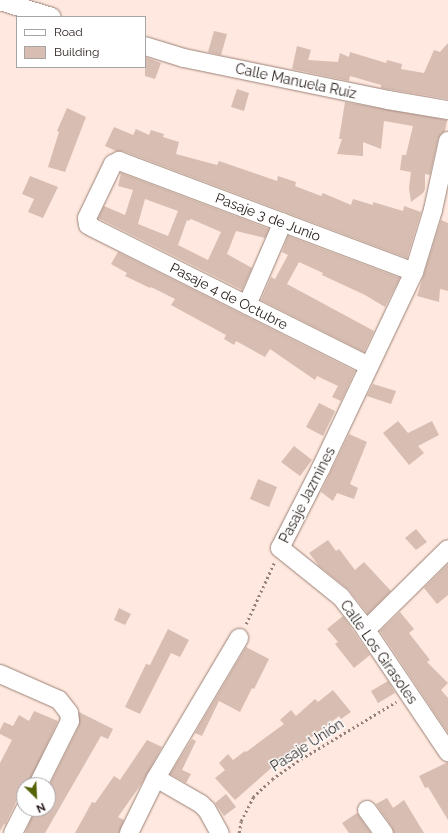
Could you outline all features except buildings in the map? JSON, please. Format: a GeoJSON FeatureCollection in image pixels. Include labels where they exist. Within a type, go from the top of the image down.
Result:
{"type":"FeatureCollection","features":[{"type":"Feature","properties":{"kind":"street"},"geometry":{"type":"LineString","coordinates":[[0,1],[49,16]]}},
{"type":"Feature","properties":{"kind":"street","name":"Calle Manuela Ruíz"},"geometry":{"type":"LineString","coordinates":[[146,46],[184,58],[388,100],[448,110]]}},
{"type":"Feature","properties":{"kind":"street","name":"Pasaje Jazmines"},"geometry":{"type":"LineString","coordinates":[[280,548],[322,468],[414,272],[433,210],[448,141]]}},
{"type":"Feature","properties":{"kind":"street","name":"Pasaje 3 de Junio"},"geometry":{"type":"LineString","coordinates":[[88,225],[88,218],[113,164],[119,161],[414,272]]}},
{"type":"Feature","properties":{"kind":"street"},"geometry":{"type":"LineString","coordinates":[[247,305],[282,222]]}},
{"type":"Feature","properties":{"kind":"street","name":"Pasaje 4 de Octubre"},"geometry":{"type":"LineString","coordinates":[[88,225],[369,366]]}},
{"type":"Feature","properties":{"kind":"street","name":"Calle Los Girasoles"},"geometry":{"type":"LineString","coordinates":[[280,548],[340,597],[366,630],[448,752]]}},
{"type":"Feature","properties":{"kind":"street"},"geometry":{"type":"LineString","coordinates":[[366,630],[448,549]]}},
{"type":"Feature","properties":{"kind":"street"},"geometry":{"type":"LineString","coordinates":[[129,833],[156,778],[239,638]]}},
{"type":"Feature","properties":{"kind":"street"},"geometry":{"type":"LineString","coordinates":[[0,674],[59,700],[69,713],[70,721],[42,777]]}},
{"type":"Feature","properties":{"kind":"street"},"geometry":{"type":"LineString","coordinates":[[156,778],[201,804],[207,810],[220,833]]}},
{"type":"Feature","properties":{"kind":"street"},"geometry":{"type":"LineString","coordinates":[[367,810],[384,833]]}},
{"type":"Feature","properties":{"kind":"street"},"geometry":{"type":"LineString","coordinates":[[13,833],[21,817]]}},
{"type":"Feature","properties":{"kind":"path","name":"Pasaje Jazmines"},"geometry":{"type":"LineString","coordinates":[[239,638],[280,548]]}},
{"type":"Feature","properties":{"kind":"path","name":"Pasaje Unión"},"geometry":{"type":"LineString","coordinates":[[239,833],[241,821],[253,797],[272,779],[301,759],[409,695]]}}]}
